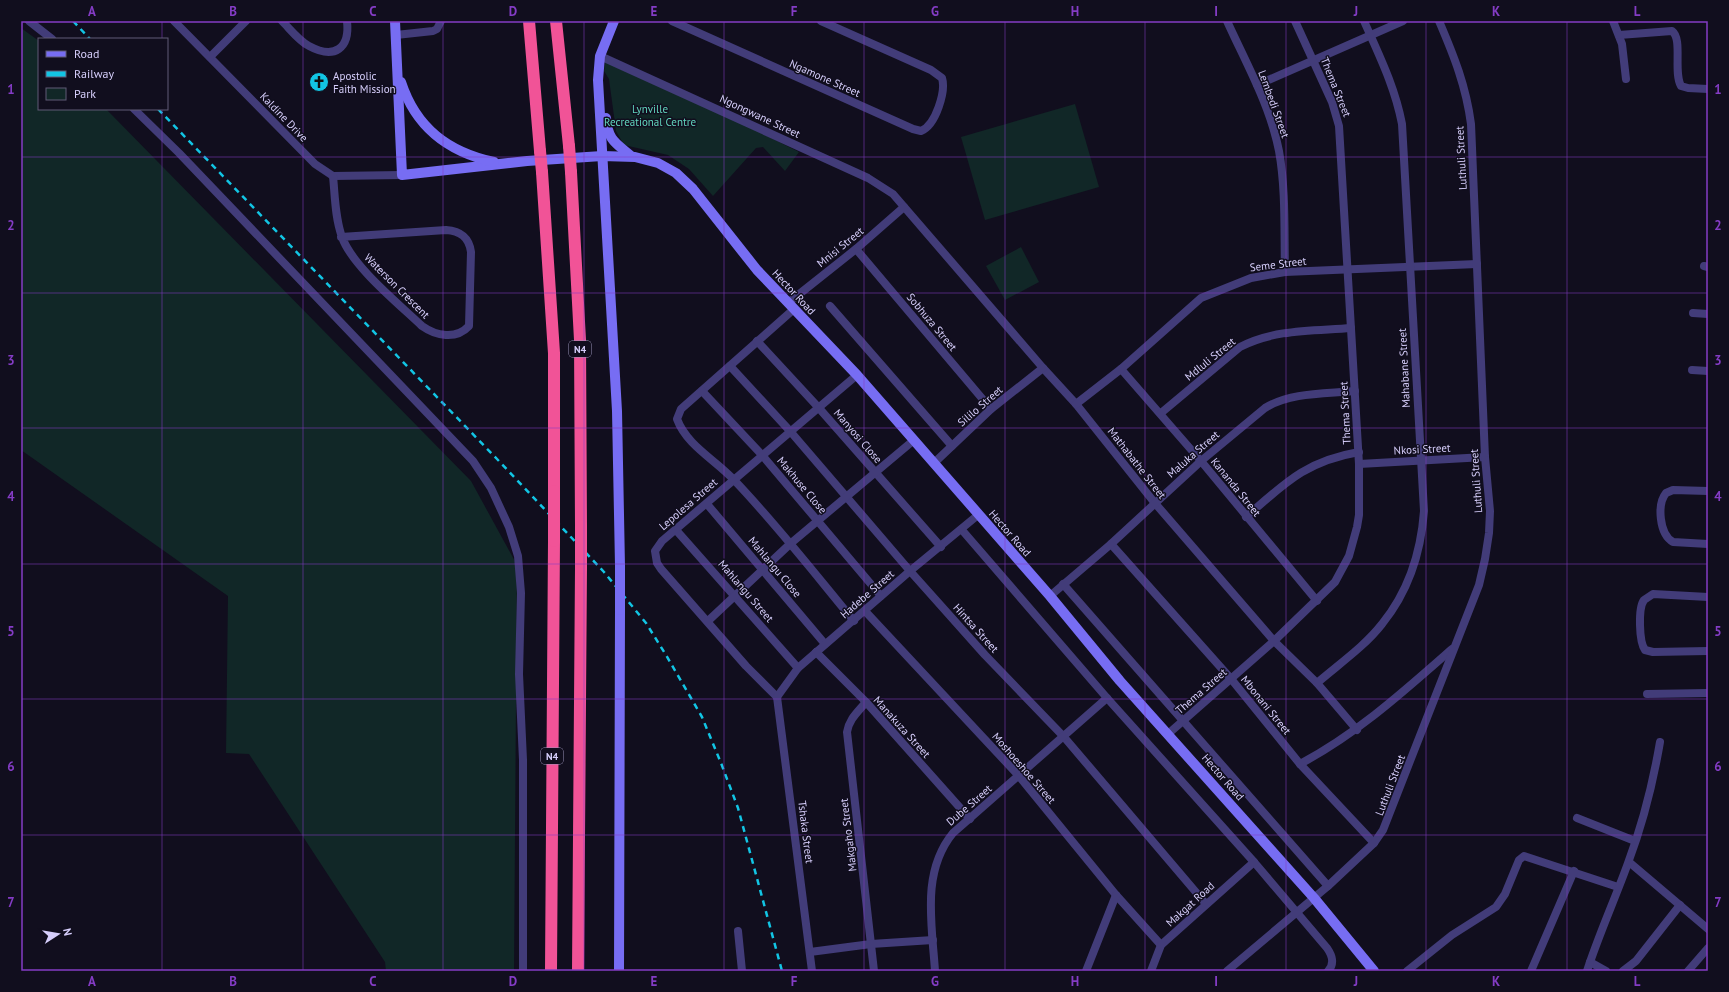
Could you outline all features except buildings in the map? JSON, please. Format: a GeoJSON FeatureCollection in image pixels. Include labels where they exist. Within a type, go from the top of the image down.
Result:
{"type":"FeatureCollection","features":[{"type":"Feature","properties":{"kind":"highway","name":"N4"},"geometry":{"type":"LineString","coordinates":[[529,21],[542,172],[554,353],[551,971]]}},
{"type":"Feature","properties":{"kind":"highway","name":"N4"},"geometry":{"type":"LineString","coordinates":[[556,21],[569,146],[580,340],[581,568],[578,971]]}},
{"type":"Feature","properties":{"kind":"street"},"geometry":{"type":"LineString","coordinates":[[29,21],[51,38]]}},
{"type":"Feature","properties":{"kind":"street","name":"Kaldine Drive"},"geometry":{"type":"LineString","coordinates":[[174,21],[315,164],[333,176]]}},
{"type":"Feature","properties":{"kind":"street"},"geometry":{"type":"LineString","coordinates":[[210,57],[246,21]]}},
{"type":"Feature","properties":{"kind":"street"},"geometry":{"type":"LineString","coordinates":[[282,21],[308,46],[318,50],[328,51],[338,50],[344,45],[348,38],[347,21]]}},
{"type":"Feature","properties":{"kind":"street"},"geometry":{"type":"LineString","coordinates":[[333,176],[402,175],[395,21]]}},
{"type":"Feature","properties":{"kind":"street"},"geometry":{"type":"LineString","coordinates":[[396,35],[433,31],[437,29],[440,21]]}},
{"type":"Feature","properties":{"kind":"street"},"geometry":{"type":"LineString","coordinates":[[614,21],[600,56],[598,80],[617,411],[620,566],[619,971]]}},
{"type":"Feature","properties":{"kind":"street","name":"Ngamone Street"},"geometry":{"type":"LineString","coordinates":[[672,21],[917,130],[925,129],[931,123],[944,91],[942,78],[931,70],[821,21]]}},
{"type":"Feature","properties":{"kind":"street","name":"Lembedi Street"},"geometry":{"type":"LineString","coordinates":[[1227,21],[1257,86],[1274,130],[1281,163],[1285,272]]}},
{"type":"Feature","properties":{"kind":"street","name":"Thema Street"},"geometry":{"type":"LineString","coordinates":[[1168,734],[1232,680],[1317,601],[1335,582],[1349,556],[1359,515],[1360,464],[1339,126],[1334,108],[1295,21]]}},
{"type":"Feature","properties":{"kind":"street","name":"Mahabane Street"},"geometry":{"type":"LineString","coordinates":[[1317,683],[1382,625],[1402,594],[1417,556],[1422,533],[1424,511],[1420,459],[1405,155],[1400,114],[1390,79],[1364,21]]}},
{"type":"Feature","properties":{"kind":"street"},"geometry":{"type":"LineString","coordinates":[[1257,86],[1314,62],[1403,21]]}},
{"type":"Feature","properties":{"kind":"street","name":"Luthuli Street"},"geometry":{"type":"LineString","coordinates":[[1314,898],[1374,843],[1388,821],[1453,648],[1479,585],[1485,559],[1490,511],[1485,457],[1471,124],[1467,96],[1461,74],[1438,21]]}},
{"type":"Feature","properties":{"kind":"street"},"geometry":{"type":"LineString","coordinates":[[1612,21],[1622,44],[1626,80]]}},
{"type":"Feature","properties":{"kind":"street"},"geometry":{"type":"LineString","coordinates":[[1619,35],[1672,31],[1676,36],[1678,77],[1681,86],[1688,88],[1708,89]]}},
{"type":"Feature","properties":{"kind":"street"},"geometry":{"type":"LineString","coordinates":[[396,52],[401,82],[408,101],[426,128],[442,141],[458,150],[502,164]]}},
{"type":"Feature","properties":{"kind":"street","name":"Ngongwane Street"},"geometry":{"type":"LineString","coordinates":[[600,56],[868,178],[885,188],[904,207]]}},
{"type":"Feature","properties":{"kind":"street"},"geometry":{"type":"LineString","coordinates":[[598,80],[603,95],[608,133],[615,144],[631,156]]}},
{"type":"Feature","properties":{"kind":"street"},"geometry":{"type":"LineString","coordinates":[[135,110],[200,175],[473,461],[491,488],[509,527],[518,556],[521,593],[519,674],[523,760],[523,971]]}},
{"type":"Feature","properties":{"kind":"street","name":"Hector Road"},"geometry":{"type":"LineString","coordinates":[[402,175],[502,164],[602,156],[631,156],[658,163],[676,172],[693,190],[757,270],[857,375],[1050,596],[1120,680],[1314,898],[1374,971]]}},
{"type":"Feature","properties":{"kind":"street","name":"Waterson Crescent"},"geometry":{"type":"LineString","coordinates":[[333,176],[341,236],[345,245],[363,267],[422,326],[435,333],[452,335],[465,330],[469,326],[472,252],[468,241],[459,232],[446,230],[341,236]]}},
{"type":"Feature","properties":{"kind":"street","name":"Mnisi Street"},"geometry":{"type":"LineString","coordinates":[[791,306],[904,207]]}},
{"type":"Feature","properties":{"kind":"street","name":"Mathabathe Street"},"geometry":{"type":"LineString","coordinates":[[904,207],[1076,404],[1154,502],[1274,641],[1317,683],[1357,730]]}},
{"type":"Feature","properties":{"kind":"street","name":"Sobhuza Street"},"geometry":{"type":"LineString","coordinates":[[856,249],[991,409]]}},
{"type":"Feature","properties":{"kind":"street","name":"Seme Street"},"geometry":{"type":"LineString","coordinates":[[1076,404],[1121,369],[1202,298],[1251,278],[1285,272],[1477,264]]}},
{"type":"Feature","properties":{"kind":"street","name":"Lepolesa Street"},"geometry":{"type":"LineString","coordinates":[[777,697],[746,666],[657,563],[655,551],[658,546],[734,479],[705,455],[685,433],[677,419],[681,409],[758,341],[791,306]]}},
{"type":"Feature","properties":{"kind":"street","name":"Hector Road"},"geometry":{"type":"LineString","coordinates":[[830,306],[952,446]]}},
{"type":"Feature","properties":{"kind":"street"},"geometry":{"type":"LineString","coordinates":[[1693,313],[1708,314]]}},
{"type":"Feature","properties":{"kind":"street","name":"Mdluli Street"},"geometry":{"type":"LineString","coordinates":[[1161,413],[1240,347],[1255,339],[1280,334],[1351,328]]}},
{"type":"Feature","properties":{"kind":"street","name":"Manyosi Close"},"geometry":{"type":"LineString","coordinates":[[758,341],[941,546]]}},
{"type":"Feature","properties":{"kind":"street","name":"Hintsa Street"},"geometry":{"type":"LineString","coordinates":[[730,366],[790,431],[910,571],[985,655],[1064,737],[1206,904]]}},
{"type":"Feature","properties":{"kind":"street","name":"Sililo Street"},"geometry":{"type":"LineString","coordinates":[[934,463],[991,409],[1043,368]]}},
{"type":"Feature","properties":{"kind":"street","name":"Kananda Street"},"geometry":{"type":"LineString","coordinates":[[1121,369],[1161,413],[1317,601]]}},
{"type":"Feature","properties":{"kind":"street"},"geometry":{"type":"LineString","coordinates":[[1692,370],[1708,371]]}},
{"type":"Feature","properties":{"kind":"street"},"geometry":{"type":"LineString","coordinates":[[854,621],[734,479],[857,375]]}},
{"type":"Feature","properties":{"kind":"street","name":"Makhuse Close"},"geometry":{"type":"LineString","coordinates":[[702,391],[762,455],[881,596]]}},
{"type":"Feature","properties":{"kind":"street","name":"Maluka Street"},"geometry":{"type":"LineString","coordinates":[[1050,596],[1111,544],[1154,502],[1201,461],[1274,402],[1296,397],[1355,391]]}},
{"type":"Feature","properties":{"kind":"street"},"geometry":{"type":"LineString","coordinates":[[708,621],[790,544],[846,495],[914,440]]}},
{"type":"Feature","properties":{"kind":"street"},"geometry":{"type":"LineString","coordinates":[[1246,517],[1305,469],[1337,456],[1359,452]]}},
{"type":"Feature","properties":{"kind":"street","name":"Nkosi Street"},"geometry":{"type":"LineString","coordinates":[[1360,464],[1420,459],[1485,457]]}},
{"type":"Feature","properties":{"kind":"street"},"geometry":{"type":"LineString","coordinates":[[1708,491],[1669,491],[1664,495],[1662,502],[1662,520],[1665,534],[1672,542],[1708,544]]}},
{"type":"Feature","properties":{"kind":"street","name":"Mahlangu Close"},"geometry":{"type":"LineString","coordinates":[[707,504],[825,644]]}},
{"type":"Feature","properties":{"kind":"street","name":"Hadebe Street"},"geometry":{"type":"LineString","coordinates":[[777,697],[798,668],[910,571],[962,530],[978,515]]}},
{"type":"Feature","properties":{"kind":"street","name":"Mahlangu Street"},"geometry":{"type":"LineString","coordinates":[[676,530],[798,668]]}},
{"type":"Feature","properties":{"kind":"street"},"geometry":{"type":"LineString","coordinates":[[962,530],[1107,698],[1254,862],[1327,948],[1332,959],[1330,969],[1328,971]]}},
{"type":"Feature","properties":{"kind":"street","name":"Mbonani Street"},"geometry":{"type":"LineString","coordinates":[[1111,544],[1232,680],[1300,764],[1374,843]]}},
{"type":"Feature","properties":{"kind":"street","name":"Hector Road"},"geometry":{"type":"LineString","coordinates":[[1063,584],[1328,886]]}},
{"type":"Feature","properties":{"kind":"street"},"geometry":{"type":"LineString","coordinates":[[1708,597],[1652,594],[1644,600],[1640,611],[1641,642],[1645,650],[1653,652],[1708,651]]}},
{"type":"Feature","properties":{"kind":"street","name":"Moshoeshoe Street"},"geometry":{"type":"LineString","coordinates":[[865,611],[1019,776],[1116,895],[1161,945]]}},
{"type":"Feature","properties":{"kind":"street"},"geometry":{"type":"LineString","coordinates":[[1300,764],[1357,730],[1453,648]]}},
{"type":"Feature","properties":{"kind":"street","name":"Manakuza Street"},"geometry":{"type":"LineString","coordinates":[[816,652],[866,702],[970,819]]}},
{"type":"Feature","properties":{"kind":"street"},"geometry":{"type":"LineString","coordinates":[[1647,694],[1708,693]]}},
{"type":"Feature","properties":{"kind":"street","name":"Tshaka Street"},"geometry":{"type":"LineString","coordinates":[[777,697],[812,971]]}},
{"type":"Feature","properties":{"kind":"street","name":"Dube Street"},"geometry":{"type":"LineString","coordinates":[[935,971],[931,884],[936,862],[944,844],[953,833],[1107,698]]}},
{"type":"Feature","properties":{"kind":"street","name":"Makgaho Street"},"geometry":{"type":"LineString","coordinates":[[866,702],[848,724],[847,732],[874,971]]}},
{"type":"Feature","properties":{"kind":"street"},"geometry":{"type":"LineString","coordinates":[[1587,971],[1635,841],[1650,793],[1660,742]]}},
{"type":"Feature","properties":{"kind":"street"},"geometry":{"type":"LineString","coordinates":[[1577,818],[1635,841]]}},
{"type":"Feature","properties":{"kind":"street"},"geometry":{"type":"LineString","coordinates":[[1407,971],[1452,934],[1496,907],[1505,894],[1521,857],[1530,857],[1618,887]]}},
{"type":"Feature","properties":{"kind":"street","name":"Makgat Road"},"geometry":{"type":"LineString","coordinates":[[1151,971],[1161,945],[1254,862]]}},
{"type":"Feature","properties":{"kind":"street"},"geometry":{"type":"LineString","coordinates":[[1628,862],[1708,929]]}},
{"type":"Feature","properties":{"kind":"street"},"geometry":{"type":"LineString","coordinates":[[1530,971],[1574,872]]}},
{"type":"Feature","properties":{"kind":"street"},"geometry":{"type":"LineString","coordinates":[[1086,971],[1116,895]]}},
{"type":"Feature","properties":{"kind":"street"},"geometry":{"type":"LineString","coordinates":[[1227,971],[1314,898]]}},
{"type":"Feature","properties":{"kind":"street"},"geometry":{"type":"LineString","coordinates":[[1623,971],[1636,961],[1680,905]]}},
{"type":"Feature","properties":{"kind":"street"},"geometry":{"type":"LineString","coordinates":[[738,931],[742,971]]}},
{"type":"Feature","properties":{"kind":"street"},"geometry":{"type":"LineString","coordinates":[[810,952],[871,944],[933,940]]}},
{"type":"Feature","properties":{"kind":"street"},"geometry":{"type":"LineString","coordinates":[[1688,971],[1708,948]]}},
{"type":"Feature","properties":{"kind":"street"},"geometry":{"type":"LineString","coordinates":[[1590,962],[1606,971]]}},
{"type":"Feature","properties":{"kind":"green space"},"geometry":{"type":"Polygon","coordinates":[[[21,28],[38,40],[38,110],[107,110],[471,481],[517,565],[514,971],[386,971],[385,962],[249,754],[226,753],[228,596],[21,450],[21,28]]]}},
{"type":"Feature","properties":{"kind":"green space","name":"Lynville Recreational Centre"},"geometry":{"type":"Polygon","coordinates":[[[606,55],[799,152],[785,171],[763,147],[756,148],[713,196],[689,169],[668,155],[624,145],[616,131],[609,79],[604,71],[606,55]]]}},
{"type":"Feature","properties":{"kind":"green space"},"geometry":{"type":"Polygon","coordinates":[[[1075,104],[1099,187],[985,220],[961,137],[1075,104]]]}},
{"type":"Feature","properties":{"kind":"green space"},"geometry":{"type":"Polygon","coordinates":[[[1021,247],[1039,282],[1005,300],[986,266],[1021,247]]]}},
{"type":"Feature","properties":{"kind":"railway"},"geometry":{"type":"LineString","coordinates":[[73,21],[89,38]]}},
{"type":"Feature","properties":{"kind":"railway"},"geometry":{"type":"LineString","coordinates":[[159,110],[497,459],[604,572],[646,623],[702,717],[721,763],[738,808],[782,971]]}},
{"type":"Feature","properties":{"kind":"place","name":"Apostolic Faith Mission"},"geometry":{"type":"Point","coordinates":[319,82]}}]}
